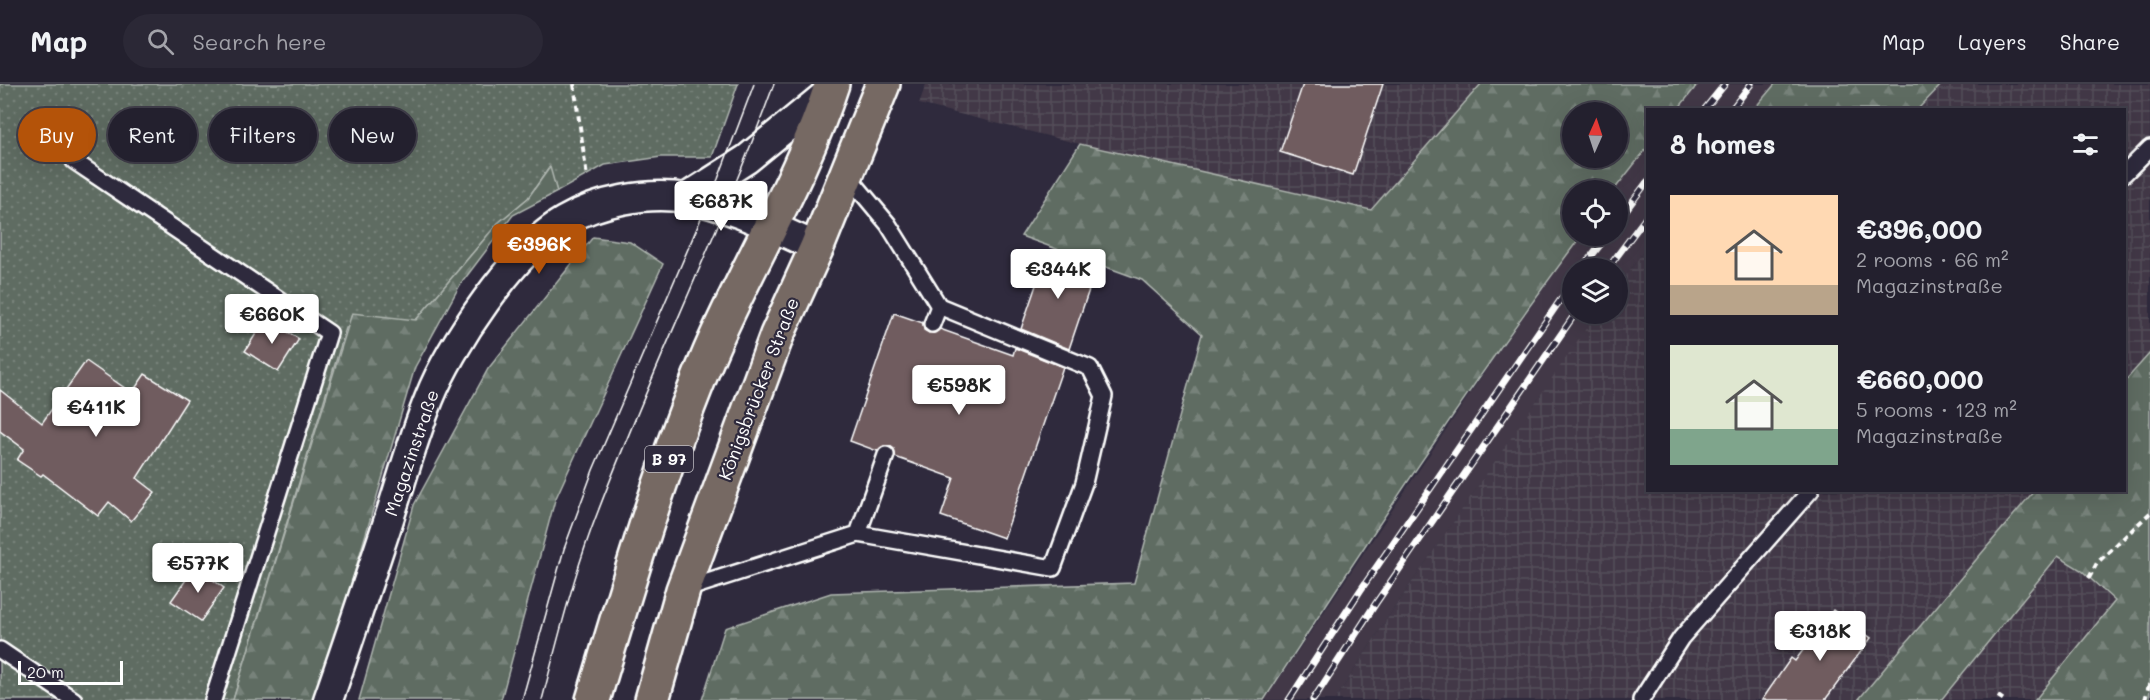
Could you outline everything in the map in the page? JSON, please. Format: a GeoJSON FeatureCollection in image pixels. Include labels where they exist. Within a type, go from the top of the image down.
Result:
{"type":"FeatureCollection","features":[{"type":"Feature","properties":{"kind":"main road","name":"Königsbrücker Straße"},"geometry":{"type":"LineString","coordinates":[[652,700],[683,590],[777,335],[848,176],[883,84]]}},
{"type":"Feature","properties":{"kind":"main road","name":"B 97"},"geometry":{"type":"LineString","coordinates":[[593,700],[649,516],[684,417],[735,294],[770,227],[831,88]]}},
{"type":"Feature","properties":{"kind":"street"},"geometry":{"type":"LineString","coordinates":[[686,198],[747,159],[831,88]]}},
{"type":"Feature","properties":{"kind":"street","name":"Magazinstraße"},"geometry":{"type":"LineString","coordinates":[[328,700],[429,399],[456,346],[483,304],[538,240],[563,221],[591,207],[624,200],[686,198],[726,209],[818,247]]}},
{"type":"Feature","properties":{"kind":"lane"},"geometry":{"type":"LineString","coordinates":[[2126,172],[2150,148]]}},
{"type":"Feature","properties":{"kind":"lane"},"geometry":{"type":"LineString","coordinates":[[75,162],[329,333],[213,700]]}},
{"type":"Feature","properties":{"kind":"lane"},"geometry":{"type":"LineString","coordinates":[[683,590],[858,534],[1053,568],[1084,483],[1104,396],[1090,368],[939,306],[888,224],[848,176]]}},
{"type":"Feature","properties":{"kind":"lane"},"geometry":{"type":"LineString","coordinates":[[932,324],[939,306]]}},
{"type":"Feature","properties":{"kind":"lane"},"geometry":{"type":"LineString","coordinates":[[858,534],[886,455]]}},
{"type":"Feature","properties":{"kind":"lane"},"geometry":{"type":"LineString","coordinates":[[1641,700],[1681,638],[1809,492]]}},
{"type":"Feature","properties":{"kind":"lane"},"geometry":{"type":"LineString","coordinates":[[0,650],[74,700]]}},
{"type":"Feature","properties":{"kind":"path"},"geometry":{"type":"LineString","coordinates":[[574,84],[591,207]]}},
{"type":"Feature","properties":{"kind":"path"},"geometry":{"type":"LineString","coordinates":[[2089,578],[2097,563],[2150,513]]}},
{"type":"Feature","properties":{"kind":"path"},"geometry":{"type":"LineString","coordinates":[[2145,700],[2150,681]]}},
{"type":"Feature","properties":{"kind":"path"},"geometry":{"type":"LineString","coordinates":[[1998,696],[2004,700]]}},
{"type":"Feature","properties":{"kind":"shaded area"},"geometry":{"type":"Polygon","coordinates":[[[926,84],[1481,84],[1371,211],[1080,144],[919,104],[926,84]]]}},
{"type":"Feature","properties":{"kind":"shaded area"},"geometry":{"type":"Polygon","coordinates":[[[1698,84],[1774,84],[1755,108],[1680,108],[1698,84]]]}},
{"type":"Feature","properties":{"kind":"shaded area"},"geometry":{"type":"Polygon","coordinates":[[[1942,84],[2150,84],[2150,353],[2126,380],[2126,108],[1920,108],[1942,84]]]}},
{"type":"Feature","properties":{"kind":"shaded area"},"geometry":{"type":"Polygon","coordinates":[[[1646,149],[1646,248],[1628,272],[1628,258],[1565,258],[1574,246],[1628,246],[1628,180],[1622,180],[1646,149]]]}},
{"type":"Feature","properties":{"kind":"shaded area"},"geometry":{"type":"Polygon","coordinates":[[[1646,248],[1646,492],[2033,492],[1858,700],[1335,700],[1391,613],[1590,324],[1628,324],[1628,272],[1646,248]]]}},
{"type":"Feature","properties":{"kind":"shaded area"},"geometry":{"type":"Polygon","coordinates":[[[1562,263],[1562,324],[1590,324],[1391,613],[1335,700],[1265,700],[1494,358],[1562,263]]]}},
{"type":"Feature","properties":{"kind":"shaded area"},"geometry":{"type":"Polygon","coordinates":[[[2057,556],[2081,570],[2115,601],[2035,700],[1942,700],[2057,556]]]}},
{"type":"Feature","properties":{"kind":"green space"},"geometry":{"type":"Polygon","coordinates":[[[0,84],[738,84],[712,157],[661,157],[605,165],[557,192],[549,168],[528,198],[498,223],[416,320],[346,328],[233,700],[0,700],[0,84]]]}},
{"type":"Feature","properties":{"kind":"green space"},"geometry":{"type":"Polygon","coordinates":[[[1481,84],[1698,84],[1679,108],[1646,108],[1646,149],[1622,180],[1562,180],[1562,246],[1574,246],[1565,258],[1562,258],[1562,262],[1458,407],[1264,700],[702,700],[725,628],[831,593],[1134,583],[1202,334],[1142,280],[1021,236],[1080,144],[1371,210],[1481,84]]]}},
{"type":"Feature","properties":{"kind":"green space"},"geometry":{"type":"Polygon","coordinates":[[[1775,84],[1942,84],[1919,108],[1755,108],[1775,84]]]}},
{"type":"Feature","properties":{"kind":"green space"},"geometry":{"type":"Polygon","coordinates":[[[550,167],[557,192],[513,215],[460,285],[415,367],[317,700],[233,700],[352,313],[416,320],[498,223],[528,198],[550,167]]]}},
{"type":"Feature","properties":{"kind":"green space"},"geometry":{"type":"Polygon","coordinates":[[[593,237],[630,242],[663,264],[555,500],[501,700],[359,700],[414,505],[488,369],[593,237]]]}},
{"type":"Feature","properties":{"kind":"green space"},"geometry":{"type":"Polygon","coordinates":[[[2150,353],[2150,700],[2035,700],[2115,601],[2081,570],[2058,556],[1941,700],[1858,700],[2033,492],[2126,492],[2126,380],[2150,353]]]}},
{"type":"Feature","properties":{"kind":"building"},"geometry":{"type":"Polygon","coordinates":[[[1303,84],[1383,84],[1353,175],[1280,152],[1303,84]]]}},
{"type":"Feature","properties":{"kind":"building"},"geometry":{"type":"Polygon","coordinates":[[[1047,253],[1096,269],[1069,349],[1021,329],[1047,253]]]}},
{"type":"Feature","properties":{"kind":"building"},"geometry":{"type":"Polygon","coordinates":[[[894,313],[923,323],[924,330],[929,333],[940,329],[1013,355],[1015,348],[1063,367],[1004,538],[941,516],[954,478],[895,457],[894,449],[890,446],[884,446],[877,451],[850,441],[894,313]]]}},
{"type":"Feature","properties":{"kind":"building"},"geometry":{"type":"Polygon","coordinates":[[[266,318],[299,339],[278,372],[245,351],[266,318]]]}},
{"type":"Feature","properties":{"kind":"building"},"geometry":{"type":"Polygon","coordinates":[[[86,361],[132,393],[145,374],[187,400],[137,478],[155,492],[131,521],[109,502],[98,516],[43,474],[41,476],[17,460],[24,449],[0,431],[0,390],[42,423],[86,361]]]}},
{"type":"Feature","properties":{"kind":"building"},"geometry":{"type":"Polygon","coordinates":[[[195,567],[224,588],[201,621],[171,601],[195,567]]]}},
{"type":"Feature","properties":{"kind":"building"},"geometry":{"type":"Polygon","coordinates":[[[1833,610],[1871,638],[1825,700],[1762,700],[1791,658],[1795,661],[1833,610]]]}},
{"type":"Feature","properties":{"kind":"tram line"},"geometry":{"type":"LineString","coordinates":[[522,700],[564,549],[593,470],[718,179],[754,84]]}},
{"type":"Feature","properties":{"kind":"tram line"},"geometry":{"type":"LineString","coordinates":[[542,700],[591,530],[635,418],[753,140],[774,84]]}},
{"type":"Feature","properties":{"kind":"railway"},"geometry":{"type":"LineString","coordinates":[[1706,108],[1725,84]]}},
{"type":"Feature","properties":{"kind":"railway"},"geometry":{"type":"LineString","coordinates":[[1733,108],[1751,84]]}},
{"type":"Feature","properties":{"kind":"railway"},"geometry":{"type":"LineString","coordinates":[[1628,207],[1646,183]]}},
{"type":"Feature","properties":{"kind":"railway"},"geometry":{"type":"LineString","coordinates":[[1616,258],[1646,217]]}},
{"type":"Feature","properties":{"kind":"railway"},"geometry":{"type":"LineString","coordinates":[[1590,258],[1599,246]]}},
{"type":"Feature","properties":{"kind":"railway"},"geometry":{"type":"LineString","coordinates":[[1289,700],[1360,591],[1562,298]]}},
{"type":"Feature","properties":{"kind":"railway"},"geometry":{"type":"LineString","coordinates":[[1313,700],[1376,603],[1568,324]]}}]}
